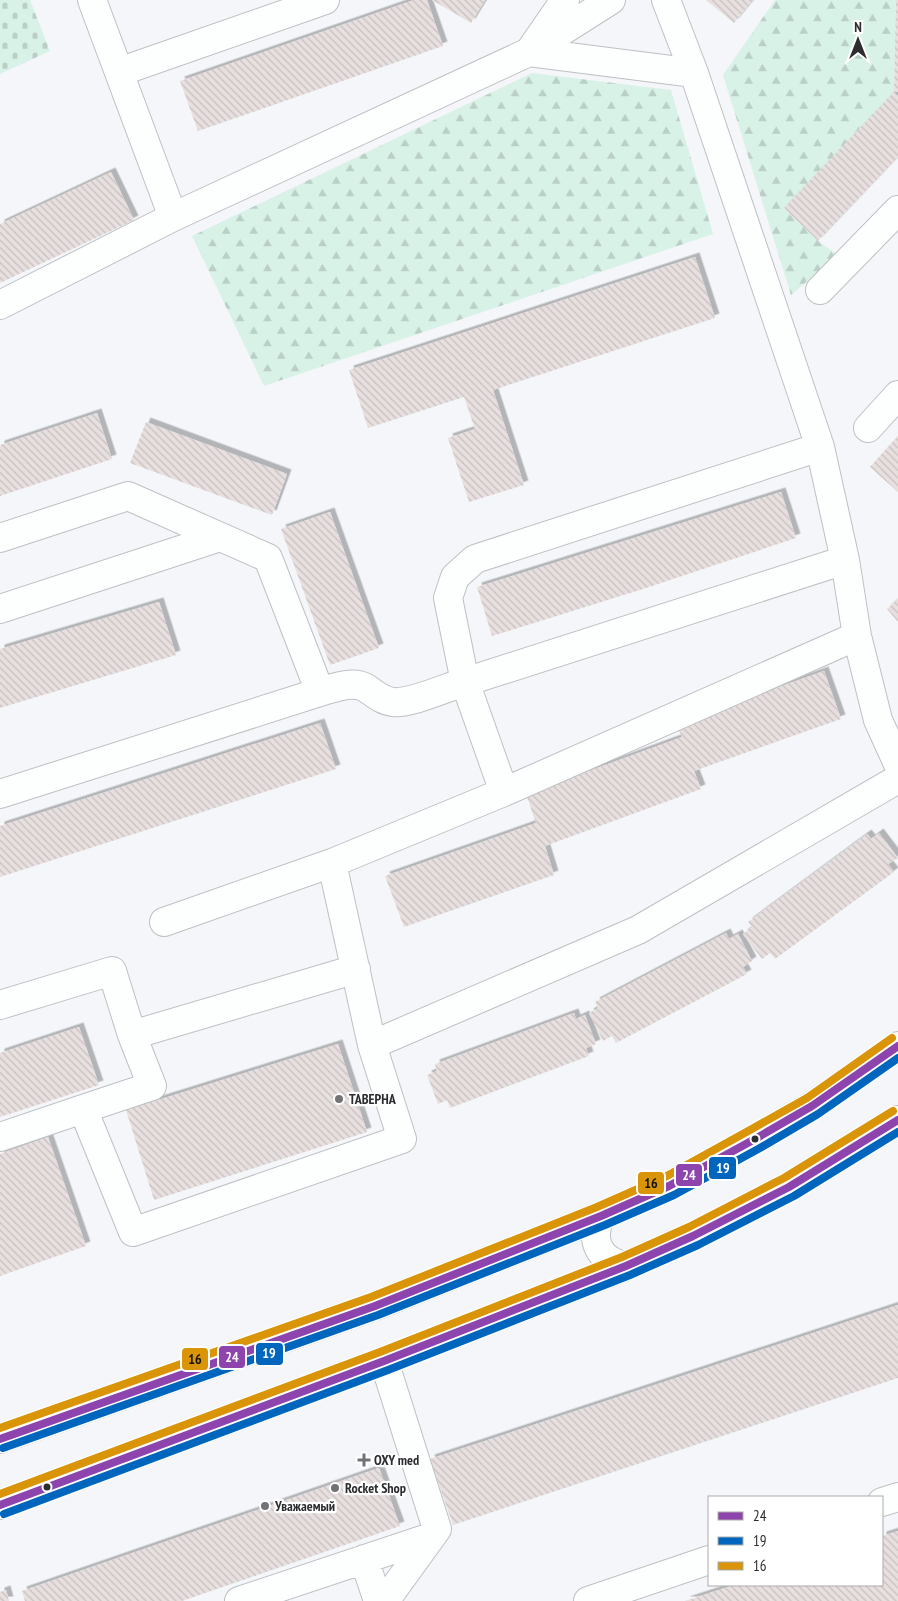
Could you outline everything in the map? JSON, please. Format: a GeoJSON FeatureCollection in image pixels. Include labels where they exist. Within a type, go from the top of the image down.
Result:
{"type":"FeatureCollection","features":[{"type":"Feature","properties":{"kind":"main road"},"geometry":{"type":"LineString","coordinates":[[92,0],[173,218]]}},
{"type":"Feature","properties":{"kind":"main road"},"geometry":{"type":"LineString","coordinates":[[119,72],[325,0]]}},
{"type":"Feature","properties":{"kind":"main road"},"geometry":{"type":"LineString","coordinates":[[529,52],[565,0]]}},
{"type":"Feature","properties":{"kind":"main road"},"geometry":{"type":"LineString","coordinates":[[0,304],[173,218],[529,52],[611,0]]}},
{"type":"Feature","properties":{"kind":"main road"},"geometry":{"type":"LineString","coordinates":[[666,0],[694,72],[820,447],[845,560],[857,636],[878,720],[891,724],[898,764]]}},
{"type":"Feature","properties":{"kind":"main road"},"geometry":{"type":"LineString","coordinates":[[529,52],[694,72]]}},
{"type":"Feature","properties":{"kind":"main road"},"geometry":{"type":"LineString","coordinates":[[820,290],[898,210]]}},
{"type":"Feature","properties":{"kind":"main road"},"geometry":{"type":"LineString","coordinates":[[868,428],[898,395]]}},
{"type":"Feature","properties":{"kind":"main road"},"geometry":{"type":"LineString","coordinates":[[504,792],[465,682],[448,598],[455,577],[475,559],[820,447]]}},
{"type":"Feature","properties":{"kind":"main road"},"geometry":{"type":"LineString","coordinates":[[0,538],[128,496],[268,558],[320,692]]}},
{"type":"Feature","properties":{"kind":"main road"},"geometry":{"type":"LineString","coordinates":[[0,609],[220,537]]}},
{"type":"Feature","properties":{"kind":"main road"},"geometry":{"type":"LineString","coordinates":[[0,794],[349,684],[364,686],[378,697],[393,702],[410,700],[845,560]]}},
{"type":"Feature","properties":{"kind":"main road"},"geometry":{"type":"LineString","coordinates":[[164,922],[332,862],[504,792],[857,636]]}},
{"type":"Feature","properties":{"kind":"main road"},"geometry":{"type":"LineString","coordinates":[[372,1046],[638,930],[898,780]]}},
{"type":"Feature","properties":{"kind":"main road"},"geometry":{"type":"LineString","coordinates":[[82,1109],[133,1232],[402,1139],[372,1046],[332,862]]}},
{"type":"Feature","properties":{"kind":"main road"},"geometry":{"type":"LineString","coordinates":[[132,1035],[356,969]]}},
{"type":"Feature","properties":{"kind":"main road"},"geometry":{"type":"LineString","coordinates":[[0,1005],[112,971],[132,1035],[152,1086],[0,1137]]}},
{"type":"Feature","properties":{"kind":"main road"},"geometry":{"type":"LineString","coordinates":[[0,1439],[374,1306],[601,1216],[669,1186],[755,1139],[812,1106],[898,1046]]}},
{"type":"Feature","properties":{"kind":"main road"},"geometry":{"type":"LineString","coordinates":[[0,1505],[384,1361],[626,1266],[693,1236],[789,1187],[898,1120]]}},
{"type":"Feature","properties":{"kind":"main road"},"geometry":{"type":"LineString","coordinates":[[601,1216],[595,1232],[599,1248],[610,1261],[626,1266]]}},
{"type":"Feature","properties":{"kind":"main road"},"geometry":{"type":"LineString","coordinates":[[384,1361],[437,1529],[385,1601]]}},
{"type":"Feature","properties":{"kind":"main road"},"geometry":{"type":"LineString","coordinates":[[883,1502],[898,1497]]}},
{"type":"Feature","properties":{"kind":"main road"},"geometry":{"type":"LineString","coordinates":[[239,1601],[432,1536]]}},
{"type":"Feature","properties":{"kind":"main road"},"geometry":{"type":"LineString","coordinates":[[364,1559],[378,1601]]}},
{"type":"Feature","properties":{"kind":"main road"},"geometry":{"type":"LineString","coordinates":[[588,1601],[708,1560]]}},
{"type":"Feature","properties":{"kind":"green space"},"geometry":{"type":"Polygon","coordinates":[[[0,0],[30,0],[50,51],[0,74],[0,0]]]}},
{"type":"Feature","properties":{"kind":"green space"},"geometry":{"type":"Polygon","coordinates":[[[775,0],[896,0],[894,92],[784,208],[818,241],[838,255],[791,295],[723,75],[775,0]]]}},
{"type":"Feature","properties":{"kind":"green space"},"geometry":{"type":"Polygon","coordinates":[[[532,73],[671,90],[713,234],[264,386],[192,236],[532,73]]]}},
{"type":"Feature","properties":{"kind":"building"},"geometry":{"type":"Polygon","coordinates":[[[414,0],[427,0],[443,46],[198,131],[180,81],[414,0]]]}},
{"type":"Feature","properties":{"kind":"building"},"geometry":{"type":"Polygon","coordinates":[[[432,0],[485,0],[471,23],[432,0]]]}},
{"type":"Feature","properties":{"kind":"building"},"geometry":{"type":"Polygon","coordinates":[[[706,0],[753,0],[734,23],[706,0]]]}},
{"type":"Feature","properties":{"kind":"building"},"geometry":{"type":"Polygon","coordinates":[[[896,0],[898,0],[898,92],[894,92],[896,0]]]}},
{"type":"Feature","properties":{"kind":"building"},"geometry":{"type":"Polygon","coordinates":[[[894,92],[898,96],[898,157],[818,241],[784,208],[894,92]]]}},
{"type":"Feature","properties":{"kind":"building"},"geometry":{"type":"Polygon","coordinates":[[[111,172],[134,220],[0,283],[0,224],[111,172]]]}},
{"type":"Feature","properties":{"kind":"building"},"geometry":{"type":"Polygon","coordinates":[[[695,257],[715,318],[493,390],[524,485],[469,502],[448,438],[475,429],[464,397],[368,428],[349,370],[695,257]]]}},
{"type":"Feature","properties":{"kind":"building"},"geometry":{"type":"Polygon","coordinates":[[[97,413],[112,459],[0,496],[0,445],[97,413]]]}},
{"type":"Feature","properties":{"kind":"building"},"geometry":{"type":"Polygon","coordinates":[[[146,422],[287,474],[272,515],[130,463],[146,422]]]}},
{"type":"Feature","properties":{"kind":"building"},"geometry":{"type":"Polygon","coordinates":[[[898,436],[898,492],[870,467],[898,436]]]}},
{"type":"Feature","properties":{"kind":"building"},"geometry":{"type":"Polygon","coordinates":[[[781,492],[796,538],[643,589],[492,636],[477,587],[781,492]]]}},
{"type":"Feature","properties":{"kind":"building"},"geometry":{"type":"Polygon","coordinates":[[[330,512],[379,648],[330,665],[281,529],[330,512]]]}},
{"type":"Feature","properties":{"kind":"building"},"geometry":{"type":"Polygon","coordinates":[[[898,599],[898,622],[887,609],[898,599]]]}},
{"type":"Feature","properties":{"kind":"building"},"geometry":{"type":"Polygon","coordinates":[[[159,602],[176,655],[0,708],[0,649],[159,602]]]}},
{"type":"Feature","properties":{"kind":"building"},"geometry":{"type":"Polygon","coordinates":[[[824,671],[841,719],[694,771],[701,789],[545,846],[554,875],[404,927],[385,876],[536,823],[526,794],[682,737],[676,724],[824,671]]]}},
{"type":"Feature","properties":{"kind":"building"},"geometry":{"type":"Polygon","coordinates":[[[320,723],[336,769],[0,877],[0,826],[320,723]]]}},
{"type":"Feature","properties":{"kind":"building"},"geometry":{"type":"Polygon","coordinates":[[[879,833],[898,858],[888,864],[894,872],[775,959],[770,953],[762,959],[743,934],[752,927],[748,922],[867,834],[871,839],[879,833]]]}},
{"type":"Feature","properties":{"kind":"building"},"geometry":{"type":"Polygon","coordinates":[[[726,933],[729,939],[738,934],[752,961],[743,967],[747,974],[616,1043],[612,1036],[603,1041],[589,1013],[598,1008],[595,1002],[726,933]]]}},
{"type":"Feature","properties":{"kind":"building"},"geometry":{"type":"Polygon","coordinates":[[[574,1013],[576,1019],[585,1015],[596,1044],[586,1048],[589,1056],[450,1108],[447,1100],[438,1104],[427,1075],[437,1071],[435,1064],[574,1013]]]}},
{"type":"Feature","properties":{"kind":"building"},"geometry":{"type":"Polygon","coordinates":[[[79,1027],[99,1085],[0,1117],[0,1053],[79,1027]]]}},
{"type":"Feature","properties":{"kind":"building"},"geometry":{"type":"Polygon","coordinates":[[[338,1044],[367,1132],[154,1200],[126,1110],[338,1044]]]}},
{"type":"Feature","properties":{"kind":"building"},"geometry":{"type":"Polygon","coordinates":[[[48,1137],[86,1246],[0,1276],[0,1154],[48,1137]]]}},
{"type":"Feature","properties":{"kind":"building"},"geometry":{"type":"Polygon","coordinates":[[[898,1305],[898,1378],[453,1525],[430,1459],[898,1305]]]}},
{"type":"Feature","properties":{"kind":"building"},"geometry":{"type":"Polygon","coordinates":[[[379,1468],[400,1526],[182,1601],[25,1601],[22,1591],[379,1468]]]}},
{"type":"Feature","properties":{"kind":"building"},"geometry":{"type":"Polygon","coordinates":[[[898,1531],[898,1601],[685,1601],[731,1586],[883,1586],[883,1536],[898,1531]]]}},
{"type":"Feature","properties":{"kind":"building"},"geometry":{"type":"Polygon","coordinates":[[[6,1590],[9,1601],[0,1601],[0,1592],[6,1590]]]}},
{"type":"Feature","properties":{"kind":"transit line","name":"16"},"geometry":{"type":"LineString","coordinates":[[0,1428],[371,1297],[597,1207],[665,1177],[807,1098],[892,1038]]}},
{"type":"Feature","properties":{"kind":"transit line","name":"24"},"geometry":{"type":"LineString","coordinates":[[0,1439],[375,1306],[601,1216],[669,1186],[755,1139],[812,1106],[898,1046]]}},
{"type":"Feature","properties":{"kind":"transit line","name":"19"},"geometry":{"type":"LineString","coordinates":[[3,1448],[378,1315],[605,1225],[674,1195],[818,1114],[898,1058]]}},
{"type":"Feature","properties":{"kind":"transit line","name":"16"},"geometry":{"type":"LineString","coordinates":[[0,1494],[380,1352],[622,1257],[689,1227],[784,1178],[893,1111]]}},
{"type":"Feature","properties":{"kind":"transit line","name":"24"},"geometry":{"type":"LineString","coordinates":[[0,1505],[384,1361],[626,1266],[693,1236],[789,1187],[898,1120]]}},
{"type":"Feature","properties":{"kind":"transit line","name":"19"},"geometry":{"type":"LineString","coordinates":[[4,1514],[388,1370],[630,1275],[698,1245],[794,1196],[898,1132]]}},
{"type":"Feature","properties":{"kind":"place","name":"ТАВЕРНА"},"geometry":{"type":"Point","coordinates":[339,1099]}},
{"type":"Feature","properties":{"kind":"place","name":"OXY med"},"geometry":{"type":"Point","coordinates":[364,1460]}},
{"type":"Feature","properties":{"kind":"place","name":"Rocket Shop"},"geometry":{"type":"Point","coordinates":[335,1488]}},
{"type":"Feature","properties":{"kind":"place","name":"Уважаемый"},"geometry":{"type":"Point","coordinates":[265,1506]}}]}
